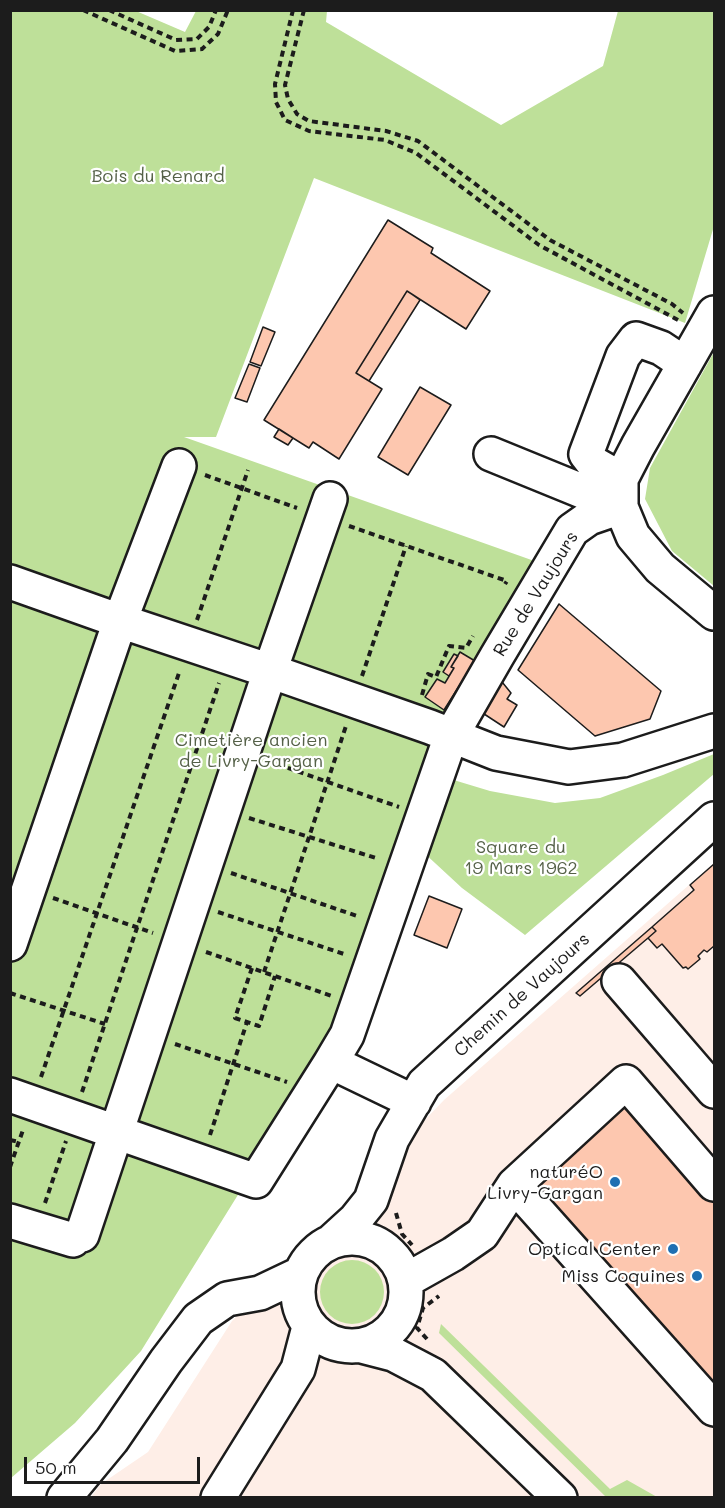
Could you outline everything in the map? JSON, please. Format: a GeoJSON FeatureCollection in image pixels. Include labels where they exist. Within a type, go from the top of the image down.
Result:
{"type":"FeatureCollection","features":[{"type":"Feature","properties":{"kind":"street"},"geometry":{"type":"LineString","coordinates":[[621,493],[638,446],[707,326]]}},
{"type":"Feature","properties":{"kind":"street"},"geometry":{"type":"LineString","coordinates":[[685,364],[662,348],[636,339],[622,356],[586,454],[621,493],[633,536],[660,568],[714,613]]}},
{"type":"Feature","properties":{"kind":"street"},"geometry":{"type":"LineString","coordinates":[[491,454],[621,493]]}},
{"type":"Feature","properties":{"kind":"street"},"geometry":{"type":"LineString","coordinates":[[10,944],[120,621],[179,466]]}},
{"type":"Feature","properties":{"kind":"street","name":"Rue de Vaujours"},"geometry":{"type":"LineString","coordinates":[[201,1161],[256,1181],[331,1062],[347,1035],[452,736],[572,530],[621,493]]}},
{"type":"Feature","properties":{"kind":"street"},"geometry":{"type":"LineString","coordinates":[[23,1225],[78,1238],[117,1132],[270,671],[330,499]]}},
{"type":"Feature","properties":{"kind":"street"},"geometry":{"type":"LineString","coordinates":[[10,582],[430,727],[496,753],[569,767],[623,760],[714,731]]}},
{"type":"Feature","properties":{"kind":"street","name":"Chemin de Vaujours"},"geometry":{"type":"LineString","coordinates":[[332,1241],[355,1220],[371,1200],[392,1138],[424,1084],[714,819]]}},
{"type":"Feature","properties":{"kind":"street"},"geometry":{"type":"LineString","coordinates":[[619,981],[714,1091]]}},
{"type":"Feature","properties":{"kind":"street"},"geometry":{"type":"LineString","coordinates":[[331,1062],[414,1101]]}},
{"type":"Feature","properties":{"kind":"street"},"geometry":{"type":"LineString","coordinates":[[362,1346],[380,1339],[395,1326],[408,1278],[482,1234],[514,1185],[627,1082],[714,1184]]}},
{"type":"Feature","properties":{"kind":"street"},"geometry":{"type":"LineString","coordinates":[[22,1099],[201,1161]]}},
{"type":"Feature","properties":{"kind":"street"},"geometry":{"type":"LineString","coordinates":[[514,1185],[714,1409]]}},
{"type":"Feature","properties":{"kind":"street"},"geometry":{"type":"LineString","coordinates":[[371,1200],[377,1227],[408,1278],[411,1335],[433,1375]]}},
{"type":"Feature","properties":{"kind":"street"},"geometry":{"type":"LineString","coordinates":[[218,1497],[298,1369],[305,1318],[297,1292],[300,1274],[313,1254],[332,1241],[348,1238],[364,1239],[379,1244],[408,1278]]}},
{"type":"Feature","properties":{"kind":"street"},"geometry":{"type":"LineString","coordinates":[[64,1497],[112,1440],[166,1361],[198,1320],[226,1299],[260,1293],[300,1274]]}},
{"type":"Feature","properties":{"kind":"street"},"geometry":{"type":"LineString","coordinates":[[260,1293],[280,1297],[305,1318],[324,1339],[342,1346],[362,1346],[393,1354],[433,1375],[560,1497]]}},
{"type":"Feature","properties":{"kind":"path"},"geometry":{"type":"LineString","coordinates":[[83,10],[175,51],[202,49],[218,34],[228,10]]}},
{"type":"Feature","properties":{"kind":"path"},"geometry":{"type":"LineString","coordinates":[[109,10],[176,40],[197,39],[209,27],[216,10]]}},
{"type":"Feature","properties":{"kind":"path"},"geometry":{"type":"LineString","coordinates":[[293,10],[275,84],[276,102],[285,120],[309,131],[385,140],[416,153],[539,245],[707,326]]}},
{"type":"Feature","properties":{"kind":"path"},"geometry":{"type":"LineString","coordinates":[[304,10],[285,85],[288,99],[297,114],[309,120],[386,131],[417,141],[550,240],[672,304],[707,326]]}},
{"type":"Feature","properties":{"kind":"path"},"geometry":{"type":"LineString","coordinates":[[10,1167],[19,1142],[22,1099],[64,1010],[248,470]]}},
{"type":"Feature","properties":{"kind":"path"},"geometry":{"type":"LineString","coordinates":[[264,972],[406,546]]}},
{"type":"Feature","properties":{"kind":"path"},"geometry":{"type":"LineString","coordinates":[[23,1225],[74,1117],[228,657]]}},
{"type":"Feature","properties":{"kind":"path"},"geometry":{"type":"LineString","coordinates":[[243,752],[403,808]]}},
{"type":"Feature","properties":{"kind":"path"},"geometry":{"type":"LineString","coordinates":[[224,810],[385,861]]}},
{"type":"Feature","properties":{"kind":"path"},"geometry":{"type":"LineString","coordinates":[[205,865],[366,919]]}},
{"type":"Feature","properties":{"kind":"path"},"geometry":{"type":"LineString","coordinates":[[192,904],[354,957]]}},
{"type":"Feature","properties":{"kind":"path"},"geometry":{"type":"LineString","coordinates":[[252,968],[236,1018],[247,1022],[259,1026],[275,976]]}},
{"type":"Feature","properties":{"kind":"path"},"geometry":{"type":"LineString","coordinates":[[10,993],[105,1024]]}},
{"type":"Feature","properties":{"kind":"path"},"geometry":{"type":"LineString","coordinates":[[201,1161],[247,1022]]}},
{"type":"Feature","properties":{"kind":"path"},"geometry":{"type":"LineString","coordinates":[[149,1035],[288,1082]]}},
{"type":"Feature","properties":{"kind":"path"},"geometry":{"type":"LineString","coordinates":[[10,1140],[19,1142]]}},
{"type":"Feature","properties":{"kind":"path"},"geometry":{"type":"LineString","coordinates":[[371,1200],[392,1206],[402,1234],[420,1251],[408,1278],[441,1277],[447,1289],[423,1308],[417,1328],[430,1343]]}},
{"type":"Feature","properties":{"kind":"shaded area"},"geometry":{"type":"Polygon","coordinates":[[[714,863],[714,1497],[90,1498],[101,1484],[148,1452],[232,1321],[444,1100],[714,863]]]}},
{"type":"Feature","properties":{"kind":"green space"},"geometry":{"type":"Polygon","coordinates":[[[11,11],[136,11],[185,32],[196,11],[327,11],[326,22],[501,125],[603,66],[618,11],[714,11],[714,226],[685,323],[314,178],[216,437],[184,437],[540,563],[437,746],[331,1045],[141,1351],[75,1423],[11,1478],[11,11]]]}},
{"type":"Feature","properties":{"kind":"green space"},"geometry":{"type":"Polygon","coordinates":[[[714,352],[714,586],[672,551],[645,499],[650,468],[714,352]]]}},
{"type":"Feature","properties":{"kind":"green space","name":"Square du 19 Mars 1962"},"geometry":{"type":"Polygon","coordinates":[[[714,754],[714,774],[525,935],[462,888],[422,851],[447,778],[490,791],[555,803],[600,798],[714,754]]]}},
{"type":"Feature","properties":{"kind":"green space"},"geometry":{"type":"Polygon","coordinates":[[[346,1260],[358,1260],[375,1269],[382,1280],[384,1292],[382,1304],[375,1315],[358,1324],[346,1324],[334,1319],[325,1310],[320,1298],[320,1286],[325,1274],[334,1265],[346,1260]]]}},
{"type":"Feature","properties":{"kind":"green space"},"geometry":{"type":"Polygon","coordinates":[[[441,1324],[610,1489],[627,1480],[657,1497],[606,1497],[439,1333],[441,1324]]]}},
{"type":"Feature","properties":{"kind":"building"},"geometry":{"type":"Polygon","coordinates":[[[388,220],[433,248],[431,253],[490,291],[466,329],[407,291],[356,373],[382,389],[339,459],[313,442],[309,448],[264,420],[388,220]]]}},
{"type":"Feature","properties":{"kind":"building"},"geometry":{"type":"Polygon","coordinates":[[[407,291],[420,300],[369,381],[356,373],[407,291]]]}},
{"type":"Feature","properties":{"kind":"building"},"geometry":{"type":"Polygon","coordinates":[[[263,327],[275,332],[261,366],[250,362],[263,327]]]}},
{"type":"Feature","properties":{"kind":"building"},"geometry":{"type":"Polygon","coordinates":[[[249,364],[260,368],[247,402],[235,398],[249,364]]]}},
{"type":"Feature","properties":{"kind":"building"},"geometry":{"type":"Polygon","coordinates":[[[420,387],[451,405],[408,475],[378,457],[420,387]]]}},
{"type":"Feature","properties":{"kind":"building"},"geometry":{"type":"Polygon","coordinates":[[[279,429],[293,438],[288,445],[274,437],[279,429]]]}},
{"type":"Feature","properties":{"kind":"building"},"geometry":{"type":"Polygon","coordinates":[[[559,604],[661,691],[650,719],[595,736],[518,670],[559,604]]]}},
{"type":"Feature","properties":{"kind":"building"},"geometry":{"type":"Polygon","coordinates":[[[460,652],[475,661],[444,710],[425,697],[437,679],[445,683],[460,652]]]}},
{"type":"Feature","properties":{"kind":"building"},"geometry":{"type":"Polygon","coordinates":[[[454,654],[458,656],[451,667],[454,668],[449,676],[443,672],[454,654]]]}},
{"type":"Feature","properties":{"kind":"building"},"geometry":{"type":"Polygon","coordinates":[[[498,677],[511,693],[507,699],[517,705],[504,727],[478,710],[498,677]]]}},
{"type":"Feature","properties":{"kind":"building"},"geometry":{"type":"Polygon","coordinates":[[[714,864],[714,946],[707,952],[704,950],[698,956],[700,959],[688,969],[683,968],[662,944],[657,948],[648,938],[656,931],[652,927],[694,890],[690,885],[714,864]]]}},
{"type":"Feature","properties":{"kind":"building"},"geometry":{"type":"Polygon","coordinates":[[[429,896],[462,909],[447,948],[414,935],[429,896]]]}},
{"type":"Feature","properties":{"kind":"building"},"geometry":{"type":"Polygon","coordinates":[[[652,927],[656,931],[648,938],[580,996],[576,993],[652,927]]]}},
{"type":"Feature","properties":{"kind":"building"},"geometry":{"type":"Polygon","coordinates":[[[628,1103],[714,1201],[714,1388],[535,1185],[628,1103]]]}},
{"type":"Feature","properties":{"kind":"place","name":"naturéO Livry-Gargan"},"geometry":{"type":"Point","coordinates":[615,1182]}},
{"type":"Feature","properties":{"kind":"place","name":"Optical Center"},"geometry":{"type":"Point","coordinates":[673,1249]}},
{"type":"Feature","properties":{"kind":"place","name":"Miss Coquines"},"geometry":{"type":"Point","coordinates":[697,1276]}},
{"type":"Feature","properties":{"kind":"park label","name":"Bois du Renard"},"geometry":{"type":"Point","coordinates":[158,176]}},
{"type":"Feature","properties":{"kind":"park label","name":"Cimetière ancien de Livry-Gargan"},"geometry":{"type":"Point","coordinates":[251,750]}}]}
